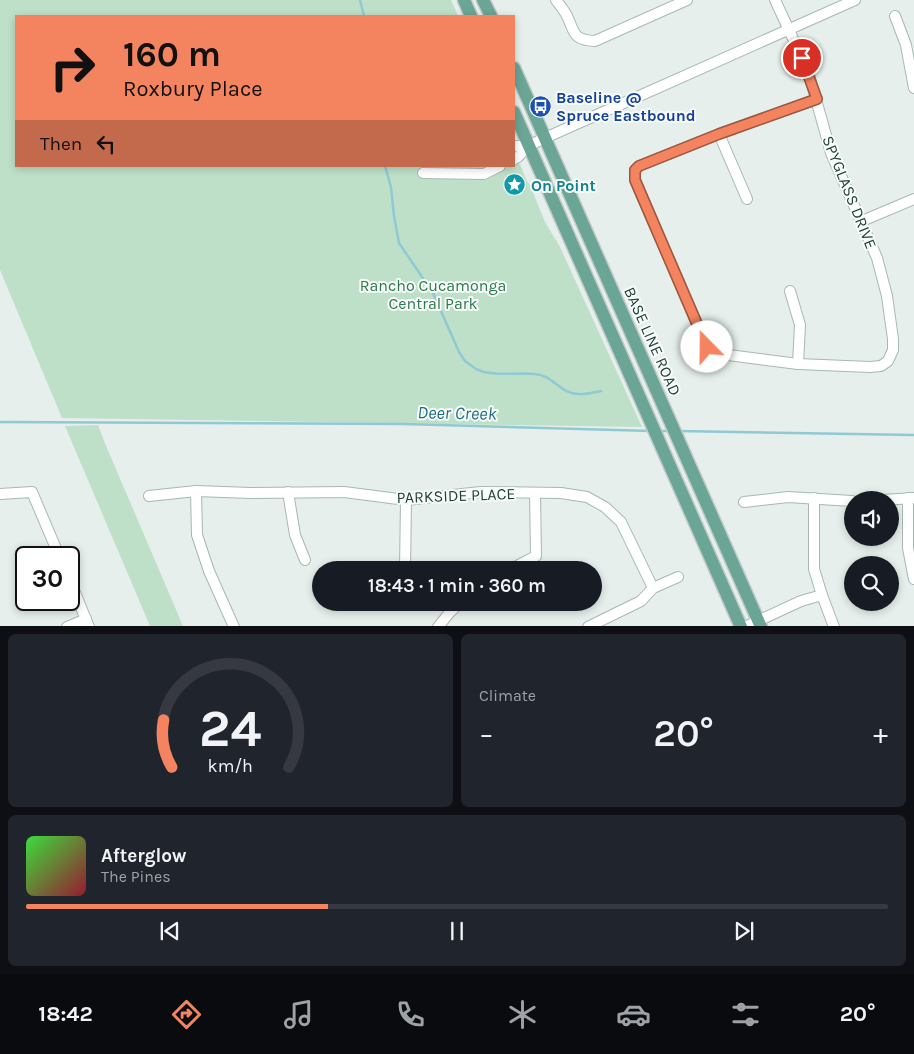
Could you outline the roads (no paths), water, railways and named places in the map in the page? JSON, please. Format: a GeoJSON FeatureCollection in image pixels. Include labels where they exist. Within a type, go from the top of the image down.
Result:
{"type":"FeatureCollection","features":[{"type":"Feature","properties":{"kind":"main road"},"geometry":{"type":"LineString","coordinates":[[464,0],[471,15]]}},
{"type":"Feature","properties":{"kind":"main road"},"geometry":{"type":"LineString","coordinates":[[484,0],[491,15]]}},
{"type":"Feature","properties":{"kind":"main road","name":"BASE LINE ROAD"},"geometry":{"type":"LineString","coordinates":[[515,70],[760,624]]}},
{"type":"Feature","properties":{"kind":"main road"},"geometry":{"type":"LineString","coordinates":[[515,114],[654,432],[743,626]]}},
{"type":"Feature","properties":{"kind":"street"},"geometry":{"type":"LineString","coordinates":[[556,0],[566,14],[572,33],[584,41],[595,41],[687,0]]}},
{"type":"Feature","properties":{"kind":"street","name":"SPYGLASS DRIVE"},"geometry":{"type":"LineString","coordinates":[[775,0],[808,71],[834,160],[877,258],[888,296],[893,339],[893,350],[888,361],[880,366],[798,364]]}},
{"type":"Feature","properties":{"kind":"street"},"geometry":{"type":"LineString","coordinates":[[515,159],[528,146],[545,138],[855,0]]}},
{"type":"Feature","properties":{"kind":"street"},"geometry":{"type":"LineString","coordinates":[[896,16],[910,44],[914,88]]}},
{"type":"Feature","properties":{"kind":"street"},"geometry":{"type":"LineString","coordinates":[[790,292],[800,325],[798,364],[713,353],[707,347],[635,180],[635,170],[639,166],[719,134],[817,99]]}},
{"type":"Feature","properties":{"kind":"street"},"geometry":{"type":"LineString","coordinates":[[719,134],[747,199]]}},
{"type":"Feature","properties":{"kind":"street"},"geometry":{"type":"LineString","coordinates":[[515,146],[528,146]]}},
{"type":"Feature","properties":{"kind":"street"},"geometry":{"type":"LineString","coordinates":[[422,173],[472,170],[484,174],[498,167]]}},
{"type":"Feature","properties":{"kind":"street"},"geometry":{"type":"LineString","coordinates":[[862,222],[914,199]]}},
{"type":"Feature","properties":{"kind":"street"},"geometry":{"type":"LineString","coordinates":[[196,491],[198,535],[209,571],[234,626]]}},
{"type":"Feature","properties":{"kind":"street","name":"PARKSIDE PLACE"},"geometry":{"type":"LineString","coordinates":[[149,496],[196,491],[251,493],[344,492],[406,500],[481,492],[561,493],[586,497],[606,507],[621,522],[635,547],[653,588]]}},
{"type":"Feature","properties":{"kind":"street"},"geometry":{"type":"LineString","coordinates":[[0,494],[32,492],[55,546]]}},
{"type":"Feature","properties":{"kind":"street"},"geometry":{"type":"LineString","coordinates":[[288,492],[295,535],[305,560]]}},
{"type":"Feature","properties":{"kind":"street"},"geometry":{"type":"LineString","coordinates":[[526,561],[536,556],[535,493]]}},
{"type":"Feature","properties":{"kind":"street"},"geometry":{"type":"LineString","coordinates":[[744,502],[788,497],[844,500]]}},
{"type":"Feature","properties":{"kind":"street"},"geometry":{"type":"LineString","coordinates":[[814,498],[814,568],[834,626]]}},
{"type":"Feature","properties":{"kind":"street"},"geometry":{"type":"LineString","coordinates":[[911,498],[908,548],[914,579]]}},
{"type":"Feature","properties":{"kind":"street"},"geometry":{"type":"LineString","coordinates":[[405,561],[406,500]]}},
{"type":"Feature","properties":{"kind":"street"},"geometry":{"type":"LineString","coordinates":[[588,626],[603,623],[641,601],[653,588],[678,577]]}},
{"type":"Feature","properties":{"kind":"street"},"geometry":{"type":"LineString","coordinates":[[743,626],[760,624],[801,601],[822,595]]}},
{"type":"Feature","properties":{"kind":"street"},"geometry":{"type":"LineString","coordinates":[[67,626],[88,623],[80,604]]}},
{"type":"Feature","properties":{"kind":"street"},"geometry":{"type":"LineString","coordinates":[[438,626],[451,611]]}},
{"type":"Feature","properties":{"kind":"waterway"},"geometry":{"type":"LineString","coordinates":[[360,0],[364,15]]}},
{"type":"Feature","properties":{"kind":"waterway"},"geometry":{"type":"LineString","coordinates":[[385,167],[391,187],[399,243],[433,293],[459,352],[465,361],[484,372],[539,375],[572,393],[586,394],[601,391]]}},
{"type":"Feature","properties":{"kind":"waterway","name":"Deer Creek"},"geometry":{"type":"LineString","coordinates":[[0,422],[403,424],[651,431]]}},
{"type":"Feature","properties":{"kind":"waterway","name":"Deer Creek"},"geometry":{"type":"LineString","coordinates":[[659,431],[671,431]]}},
{"type":"Feature","properties":{"kind":"waterway","name":"Deer Creek"},"geometry":{"type":"LineString","coordinates":[[679,431],[914,435]]}},
{"type":"Feature","properties":{"kind":"place","name":"Baseline @ Spruce Eastbound"},"geometry":{"type":"Point","coordinates":[540,106]}},
{"type":"Feature","properties":{"kind":"place","name":"On Point"},"geometry":{"type":"Point","coordinates":[515,185]}},
{"type":"Feature","properties":{"kind":"park label","name":"Rancho Cucamonga Central Park"},"geometry":{"type":"Point","coordinates":[433,294]}}]}
